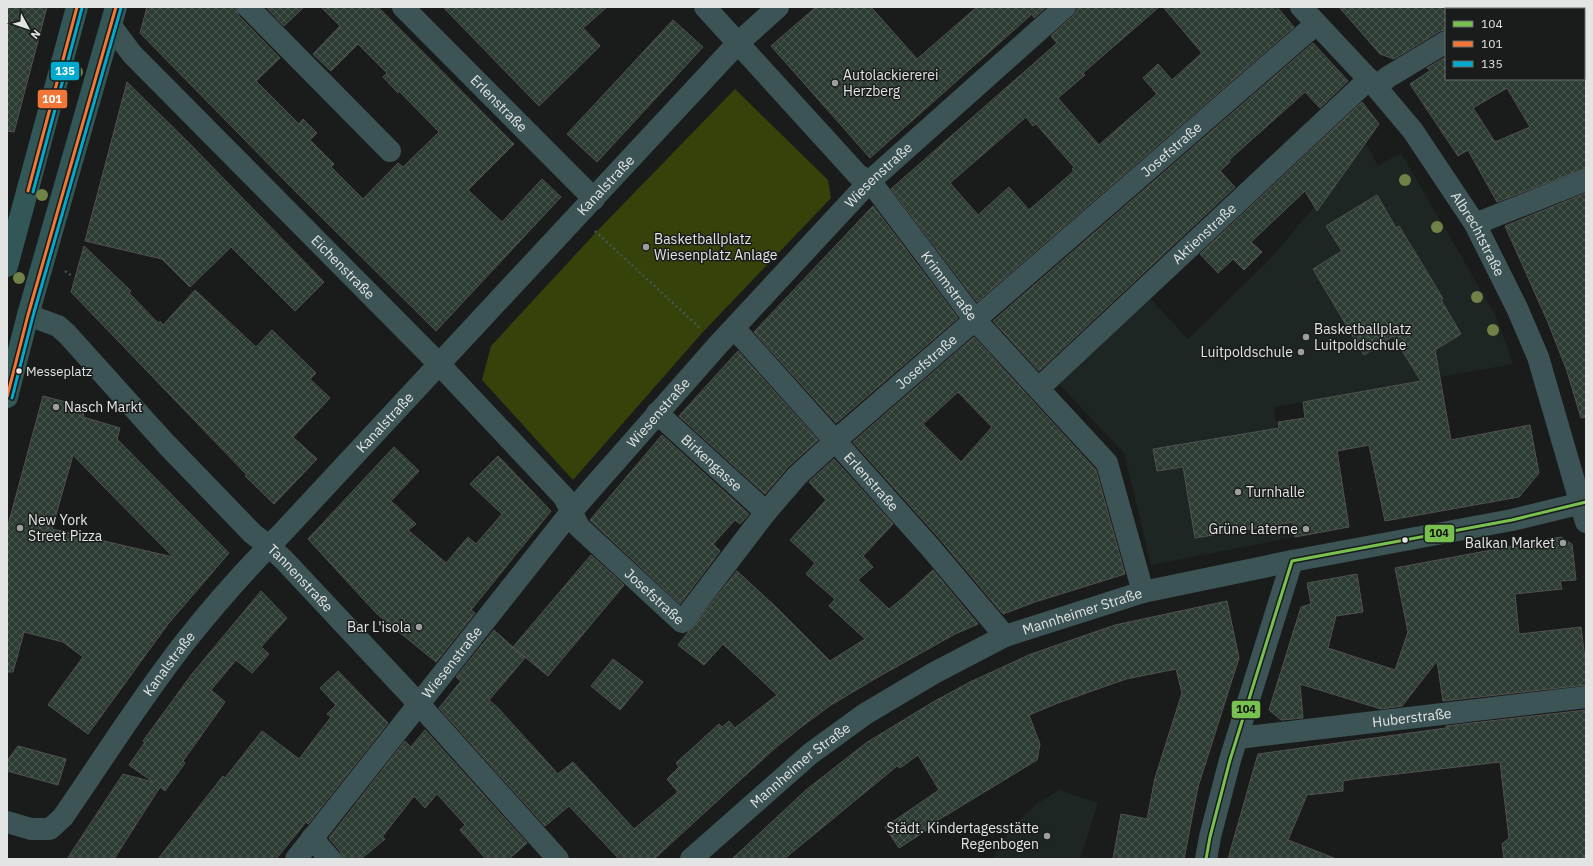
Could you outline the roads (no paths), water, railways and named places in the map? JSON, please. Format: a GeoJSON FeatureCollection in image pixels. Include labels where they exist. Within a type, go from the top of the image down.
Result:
{"type":"FeatureCollection","features":[{"type":"Feature","properties":{"kind":"main road"},"geometry":{"type":"LineString","coordinates":[[8,258],[77,7]]}},
{"type":"Feature","properties":{"kind":"main road"},"geometry":{"type":"LineString","coordinates":[[7,396],[28,315],[113,16]]}},
{"type":"Feature","properties":{"kind":"street"},"geometry":{"type":"LineString","coordinates":[[248,7],[390,151]]}},
{"type":"Feature","properties":{"kind":"street","name":"Erlenstraße"},"geometry":{"type":"LineString","coordinates":[[403,7],[594,199]]}},
{"type":"Feature","properties":{"kind":"street","name":"Krimmstraße"},"geometry":{"type":"LineString","coordinates":[[705,7],[737,44],[752,58],[858,175],[870,181],[975,320],[1107,463],[1143,592]]}},
{"type":"Feature","properties":{"kind":"street","name":"Kanalstraße"},"geometry":{"type":"LineString","coordinates":[[7,822],[31,829],[50,829],[63,817],[127,722],[185,642],[253,562],[270,546],[737,44],[778,7]]}},
{"type":"Feature","properties":{"kind":"street","name":"Wiesenstraße"},"geometry":{"type":"LineString","coordinates":[[296,859],[418,703],[571,512],[734,328],[870,181],[1065,7]]}},
{"type":"Feature","properties":{"kind":"street","name":"Albrechtstraße"},"geometry":{"type":"LineString","coordinates":[[1301,7],[1372,83],[1412,131],[1475,224],[1517,308],[1538,357],[1569,467],[1584,509]]}},
{"type":"Feature","properties":{"kind":"street","name":"Eichenstraße"},"geometry":{"type":"LineString","coordinates":[[113,16],[132,54],[439,364],[564,497],[571,512]]}},
{"type":"Feature","properties":{"kind":"street","name":"Josefstraße"},"geometry":{"type":"LineString","coordinates":[[571,512],[579,527],[682,622],[766,512],[796,476],[1316,24]]}},
{"type":"Feature","properties":{"kind":"street","name":"Aktienstraße"},"geometry":{"type":"LineString","coordinates":[[1039,388],[1372,83],[1388,77],[1445,43]]}},
{"type":"Feature","properties":{"kind":"street"},"geometry":{"type":"LineString","coordinates":[[1475,224],[1586,180]]}},
{"type":"Feature","properties":{"kind":"street","name":"Tannenstraße"},"geometry":{"type":"LineString","coordinates":[[28,315],[58,326],[67,334],[167,445],[253,534],[270,546],[418,703],[558,859]]}},
{"type":"Feature","properties":{"kind":"street","name":"Erlenstraße"},"geometry":{"type":"LineString","coordinates":[[734,328],[929,546],[1006,636]]}},
{"type":"Feature","properties":{"kind":"street","name":"Birkengasse"},"geometry":{"type":"LineString","coordinates":[[657,414],[766,512]]}},
{"type":"Feature","properties":{"kind":"street","name":"Mannheimer Straße"},"geometry":{"type":"LineString","coordinates":[[691,859],[810,754],[865,714],[934,673],[1006,636],[1143,592],[1292,561],[1512,520],[1584,509]]}},
{"type":"Feature","properties":{"kind":"street"},"geometry":{"type":"LineString","coordinates":[[1206,859],[1230,760],[1292,561]]}},
{"type":"Feature","properties":{"kind":"street","name":"Huberstraße"},"geometry":{"type":"LineString","coordinates":[[1238,738],[1586,697]]}},
{"type":"Feature","properties":{"kind":"street"},"geometry":{"type":"LineString","coordinates":[[312,838],[330,859]]}},
{"type":"Feature","properties":{"kind":"place","name":"Autolackiererei Herzberg"},"geometry":{"type":"Point","coordinates":[835,83]}},
{"type":"Feature","properties":{"kind":"place","name":"Basketballplatz Wiesenplatz Anlage"},"geometry":{"type":"Point","coordinates":[646,247]}},
{"type":"Feature","properties":{"kind":"place","name":"Basketballplatz Luitpoldschule"},"geometry":{"type":"Point","coordinates":[1306,337]}},
{"type":"Feature","properties":{"kind":"place","name":"Luitpoldschule"},"geometry":{"type":"Point","coordinates":[1301,352]}},
{"type":"Feature","properties":{"kind":"place","name":"Messeplatz"},"geometry":{"type":"Point","coordinates":[19,371]}},
{"type":"Feature","properties":{"kind":"place","name":"Nasch Markt"},"geometry":{"type":"Point","coordinates":[56,407]}},
{"type":"Feature","properties":{"kind":"place","name":"Turnhalle"},"geometry":{"type":"Point","coordinates":[1238,492]}},
{"type":"Feature","properties":{"kind":"place","name":"New York Street Pizza"},"geometry":{"type":"Point","coordinates":[20,528]}},
{"type":"Feature","properties":{"kind":"place","name":"Grüne Laterne"},"geometry":{"type":"Point","coordinates":[1306,529]}},
{"type":"Feature","properties":{"kind":"place","name":"Balkan Market"},"geometry":{"type":"Point","coordinates":[1563,543]}},
{"type":"Feature","properties":{"kind":"place","name":"Bar L'isola"},"geometry":{"type":"Point","coordinates":[419,627]}},
{"type":"Feature","properties":{"kind":"place","name":"Städt. Kindertagesstätte Regenbogen"},"geometry":{"type":"Point","coordinates":[1047,836]}}]}
